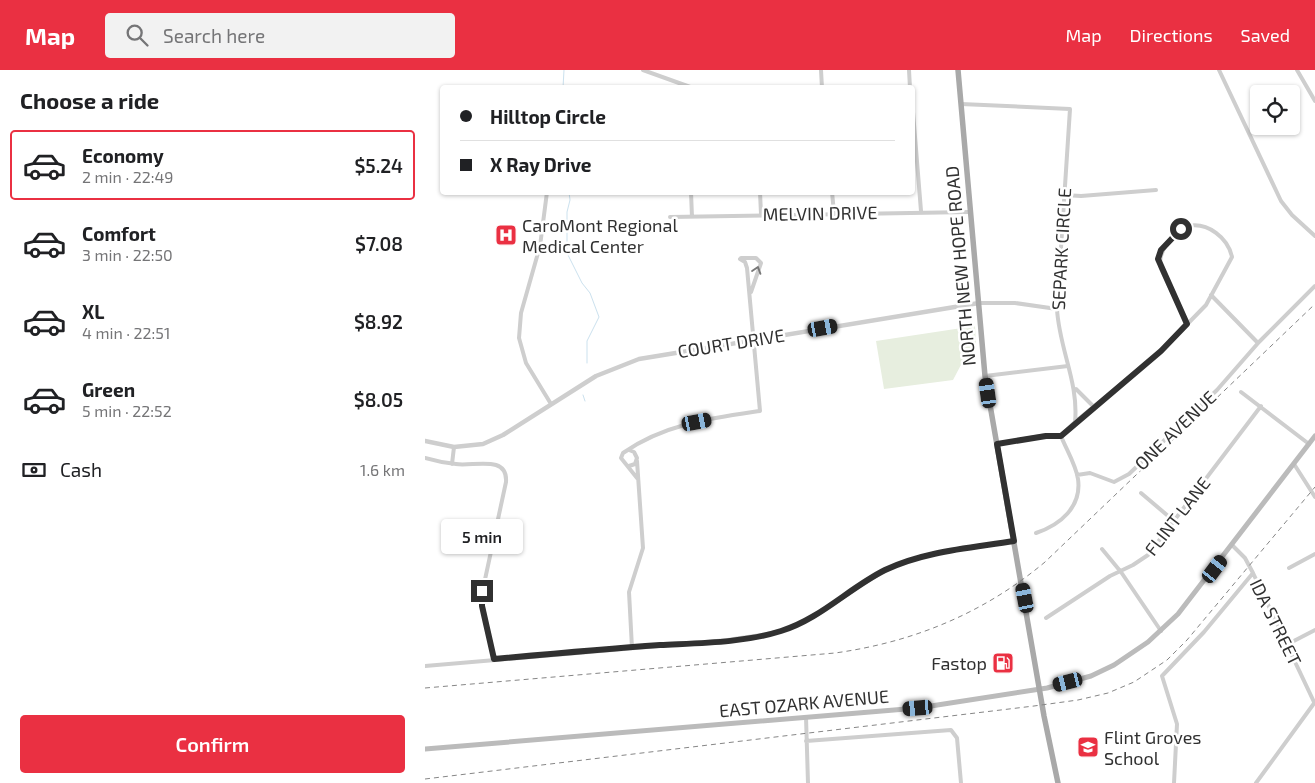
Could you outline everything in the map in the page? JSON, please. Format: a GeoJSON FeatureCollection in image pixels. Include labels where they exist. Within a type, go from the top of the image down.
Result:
{"type":"FeatureCollection","features":[{"type":"Feature","properties":{"kind":"main road","name":"NORTH NEW HOPE ROAD"},"geometry":{"type":"LineString","coordinates":[[958,70],[985,376],[1025,598],[1039,689],[1058,783]]}},
{"type":"Feature","properties":{"kind":"main road","name":"EAST OZARK AVENUE"},"geometry":{"type":"LineString","coordinates":[[425,749],[931,706],[1039,689],[1101,672],[1132,653],[1161,631],[1190,600],[1315,436]]}},
{"type":"Feature","properties":{"kind":"street"},"geometry":{"type":"LineString","coordinates":[[643,70],[685,85]]}},
{"type":"Feature","properties":{"kind":"street"},"geometry":{"type":"LineString","coordinates":[[821,70],[823,85]]}},
{"type":"Feature","properties":{"kind":"street"},"geometry":{"type":"LineString","coordinates":[[909,70],[910,85]]}},
{"type":"Feature","properties":{"kind":"street"},"geometry":{"type":"LineString","coordinates":[[1219,70],[1281,202],[1315,236]]}},
{"type":"Feature","properties":{"kind":"street"},"geometry":{"type":"LineString","coordinates":[[1297,70],[1315,101]]}},
{"type":"Feature","properties":{"kind":"street","name":"SEPARK CIRCLE"},"geometry":{"type":"LineString","coordinates":[[961,104],[1069,109],[1057,309],[1059,332],[1067,366],[1075,387],[1075,422]]}},
{"type":"Feature","properties":{"kind":"street"},"geometry":{"type":"LineString","coordinates":[[915,137],[921,212]]}},
{"type":"Feature","properties":{"kind":"street"},"geometry":{"type":"LineString","coordinates":[[1064,195],[1081,196],[1155,190]]}},
{"type":"Feature","properties":{"kind":"street"},"geometry":{"type":"LineString","coordinates":[[547,195],[540,246],[521,312],[519,338],[526,363],[551,404]]}},
{"type":"Feature","properties":{"kind":"street"},"geometry":{"type":"LineString","coordinates":[[691,195],[692,217]]}},
{"type":"Feature","properties":{"kind":"street"},"geometry":{"type":"LineString","coordinates":[[760,195],[761,214]]}},
{"type":"Feature","properties":{"kind":"street"},"geometry":{"type":"LineString","coordinates":[[833,195],[834,213]]}},
{"type":"Feature","properties":{"kind":"street","name":"MELVIN DRIVE"},"geometry":{"type":"LineString","coordinates":[[670,217],[971,212]]}},
{"type":"Feature","properties":{"kind":"street"},"geometry":{"type":"LineString","coordinates":[[997,444],[1046,436],[1061,436],[1075,422],[1161,351],[1207,305],[1232,257],[1231,250],[1213,231],[1200,226],[1187,226],[1181,229],[1161,250],[1158,259],[1187,324]]}},
{"type":"Feature","properties":{"kind":"street"},"geometry":{"type":"LineString","coordinates":[[637,478],[629,466],[624,464],[621,458],[623,453],[660,432],[682,425],[760,411],[752,340],[749,299],[747,268],[745,262],[740,259],[756,258],[761,263],[751,286],[749,299]]}},
{"type":"Feature","properties":{"kind":"street","name":"ONE AVENUE"},"geometry":{"type":"LineString","coordinates":[[1077,475],[1090,473],[1114,482],[1123,479],[1217,390],[1258,343],[1315,286]]}},
{"type":"Feature","properties":{"kind":"street"},"geometry":{"type":"LineString","coordinates":[[1211,295],[1258,343]]}},
{"type":"Feature","properties":{"kind":"street","name":"COURT DRIVE"},"geometry":{"type":"LineString","coordinates":[[425,441],[454,447],[474,446],[495,439],[596,376],[626,363],[663,354],[979,303],[1015,303],[1057,309]]}},
{"type":"Feature","properties":{"kind":"street"},"geometry":{"type":"LineString","coordinates":[[985,376],[1067,366]]}},
{"type":"Feature","properties":{"kind":"street","name":"SEPARK CIRCLE"},"geometry":{"type":"LineString","coordinates":[[1075,387],[1094,407]]}},
{"type":"Feature","properties":{"kind":"street"},"geometry":{"type":"LineString","coordinates":[[1241,392],[1309,444]]}},
{"type":"Feature","properties":{"kind":"street","name":"FLINT LANE"},"geometry":{"type":"LineString","coordinates":[[1046,618],[1110,576],[1121,572],[1148,555],[1261,406]]}},
{"type":"Feature","properties":{"kind":"street"},"geometry":{"type":"LineString","coordinates":[[1036,533],[1055,526],[1070,511],[1077,494],[1077,475],[1061,436]]}},
{"type":"Feature","properties":{"kind":"street"},"geometry":{"type":"LineString","coordinates":[[632,648],[629,592],[643,548],[637,478],[637,454],[640,444]]}},
{"type":"Feature","properties":{"kind":"street"},"geometry":{"type":"LineString","coordinates":[[452,464],[454,447]]}},
{"type":"Feature","properties":{"kind":"street"},"geometry":{"type":"LineString","coordinates":[[628,450],[637,454]]}},
{"type":"Feature","properties":{"kind":"street"},"geometry":{"type":"LineString","coordinates":[[425,458],[452,464],[496,464],[503,469],[506,477],[481,598],[494,659]]}},
{"type":"Feature","properties":{"kind":"street"},"geometry":{"type":"LineString","coordinates":[[629,466],[637,461]]}},
{"type":"Feature","properties":{"kind":"street"},"geometry":{"type":"LineString","coordinates":[[1294,464],[1315,497]]}},
{"type":"Feature","properties":{"kind":"street"},"geometry":{"type":"LineString","coordinates":[[1141,493],[1174,521]]}},
{"type":"Feature","properties":{"kind":"street"},"geometry":{"type":"LineString","coordinates":[[425,666],[728,640],[780,631],[809,619],[873,577],[904,562],[939,553],[1014,541]]}},
{"type":"Feature","properties":{"kind":"street","name":"IDA STREET"},"geometry":{"type":"LineString","coordinates":[[1232,545],[1245,558],[1253,573],[1315,702]]}},
{"type":"Feature","properties":{"kind":"street"},"geometry":{"type":"LineString","coordinates":[[1103,549],[1161,631]]}},
{"type":"Feature","properties":{"kind":"street"},"geometry":{"type":"LineString","coordinates":[[1289,568],[1315,554]]}},
{"type":"Feature","properties":{"kind":"street"},"geometry":{"type":"LineString","coordinates":[[1174,783],[1177,724],[1162,676],[1204,632],[1253,573]]}},
{"type":"Feature","properties":{"kind":"street"},"geometry":{"type":"LineString","coordinates":[[1288,644],[1315,630]]}},
{"type":"Feature","properties":{"kind":"street"},"geometry":{"type":"LineString","coordinates":[[1256,783],[1315,702]]}},
{"type":"Feature","properties":{"kind":"street"},"geometry":{"type":"LineString","coordinates":[[806,717],[808,783]]}},
{"type":"Feature","properties":{"kind":"street"},"geometry":{"type":"LineString","coordinates":[[806,741],[948,729],[955,732],[961,783]]}},
{"type":"Feature","properties":{"kind":"green space"},"geometry":{"type":"Polygon","coordinates":[[[975,326],[976,344],[963,361],[953,380],[884,389],[876,341],[975,326]]]}},
{"type":"Feature","properties":{"kind":"waterway"},"geometry":{"type":"LineString","coordinates":[[563,85],[564,70]]}},
{"type":"Feature","properties":{"kind":"waterway"},"geometry":{"type":"LineString","coordinates":[[569,195],[567,212],[567,253],[582,283],[590,293],[599,317],[587,341],[587,363]]}},
{"type":"Feature","properties":{"kind":"waterway"},"geometry":{"type":"LineString","coordinates":[[583,395],[585,401]]}},
{"type":"Feature","properties":{"kind":"railway"},"geometry":{"type":"LineString","coordinates":[[425,688],[835,653],[893,641],[947,622],[998,596],[1045,562],[1315,304]]}},
{"type":"Feature","properties":{"kind":"railway"},"geometry":{"type":"LineString","coordinates":[[425,779],[1034,706],[1078,700],[1108,693],[1134,682],[1167,660],[1187,640],[1315,487]]}},
{"type":"Feature","properties":{"kind":"place","name":"CaroMont Regional Medical Center"},"geometry":{"type":"Point","coordinates":[506,235]}},
{"type":"Feature","properties":{"kind":"place","name":"Fastop"},"geometry":{"type":"Point","coordinates":[1003,663]}},
{"type":"Feature","properties":{"kind":"place","name":"Flint Groves School"},"geometry":{"type":"Point","coordinates":[1088,747]}},
{"type":"Feature","properties":{"kind":"route"},"geometry":{"type":"LineString","coordinates":[[482,591],[482,606],[494,659],[728,640],[771,634],[796,625],[832,605],[873,577],[904,562],[939,553],[1014,541],[997,444],[1053,435],[1061,436],[1068,428],[1161,351],[1187,324],[1158,259],[1161,250],[1181,229]]}}]}
